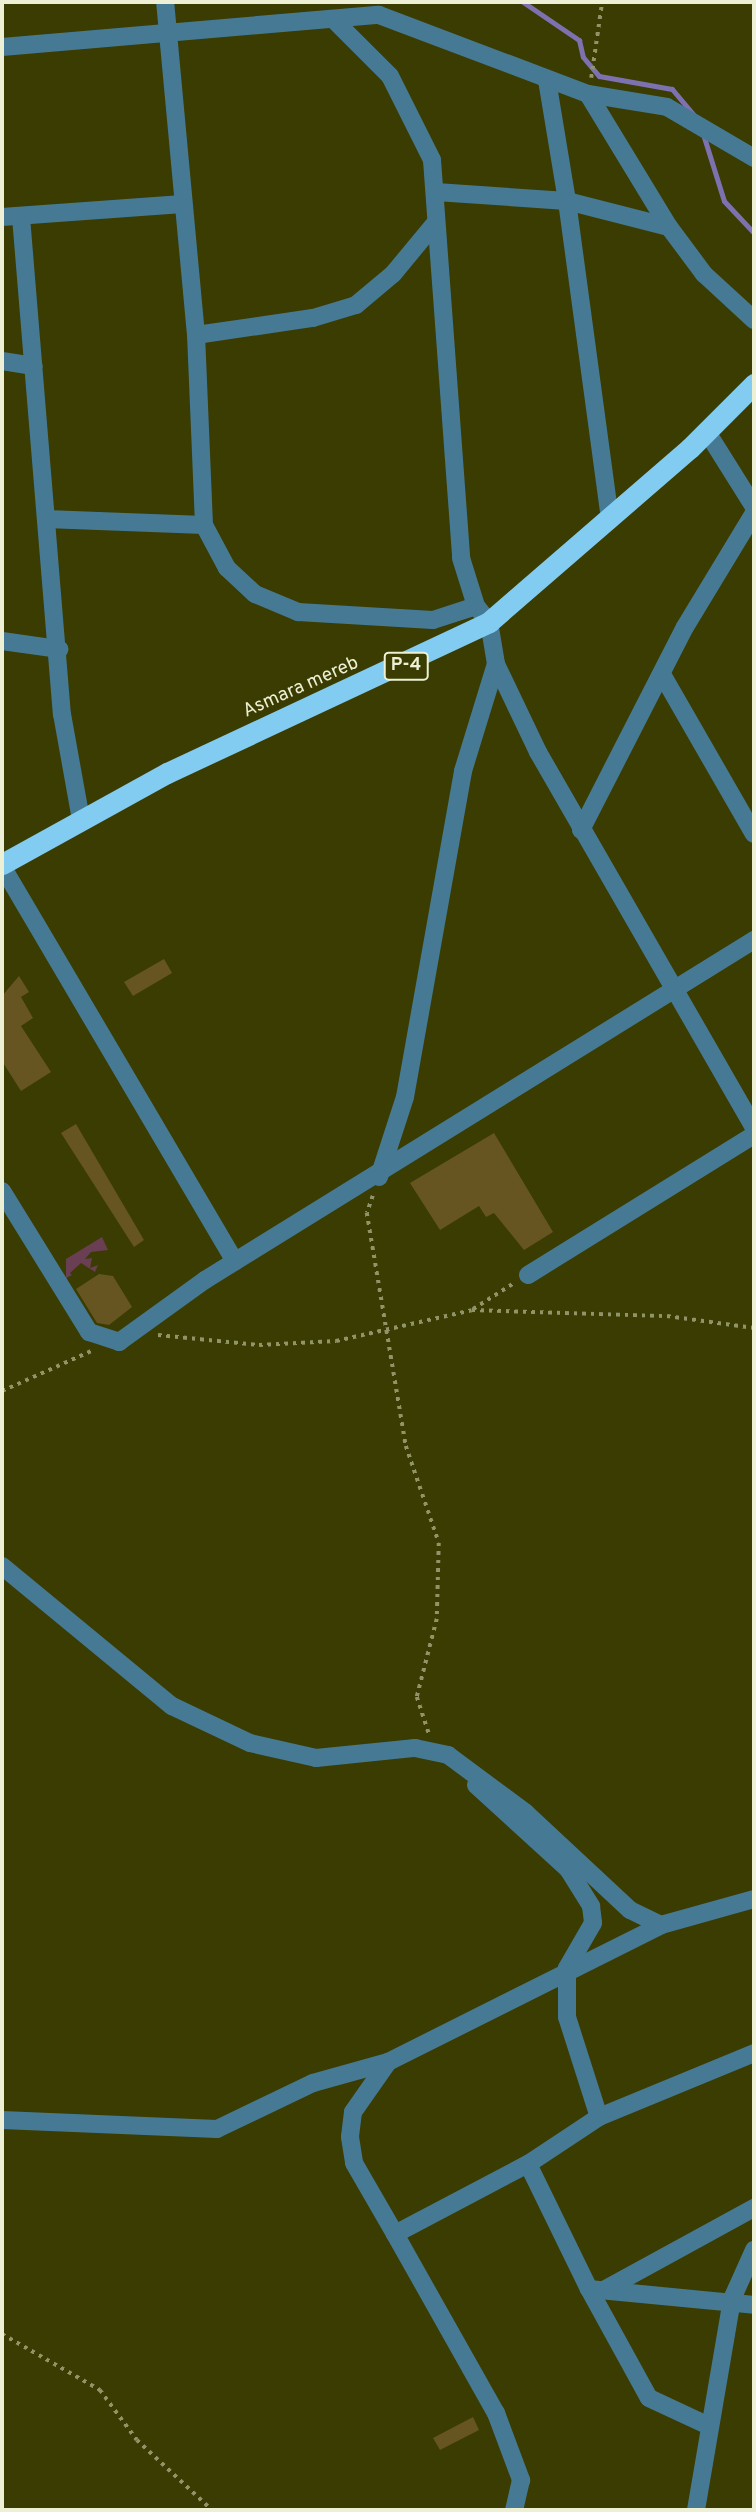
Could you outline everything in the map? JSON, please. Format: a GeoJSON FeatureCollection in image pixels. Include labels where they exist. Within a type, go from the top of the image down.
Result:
{"type":"FeatureCollection","features":[{"type":"Feature","properties":{"kind":"highway","name":"Asmara mereb"},"geometry":{"type":"LineString","coordinates":[[2,865],[167,773],[483,614],[610,520],[707,432],[754,384]]}},
{"type":"Feature","properties":{"kind":"street"},"geometry":{"type":"LineString","coordinates":[[165,2],[196,335],[204,525],[226,568],[255,594],[298,612],[433,621],[483,614]]}},
{"type":"Feature","properties":{"kind":"street"},"geometry":{"type":"LineString","coordinates":[[2,45],[169,37],[379,15],[505,58],[547,80],[588,94],[667,107],[754,158]]}},
{"type":"Feature","properties":{"kind":"street"},"geometry":{"type":"LineString","coordinates":[[334,20],[390,76],[417,120],[436,192],[461,558],[483,614],[496,664],[581,830],[754,1128]]}},
{"type":"Feature","properties":{"kind":"street"},"geometry":{"type":"LineString","coordinates":[[547,80],[567,201],[610,520]]}},
{"type":"Feature","properties":{"kind":"street"},"geometry":{"type":"LineString","coordinates":[[588,94],[669,227],[704,274],[754,320]]}},
{"type":"Feature","properties":{"kind":"street"},"geometry":{"type":"LineString","coordinates":[[436,192],[567,201],[669,227]]}},
{"type":"Feature","properties":{"kind":"street"},"geometry":{"type":"LineString","coordinates":[[2,217],[183,204]]}},
{"type":"Feature","properties":{"kind":"street"},"geometry":{"type":"LineString","coordinates":[[21,216],[68,778],[81,820]]}},
{"type":"Feature","properties":{"kind":"street"},"geometry":{"type":"LineString","coordinates":[[196,335],[313,318],[356,305],[393,274],[436,222]]}},
{"type":"Feature","properties":{"kind":"street"},"geometry":{"type":"LineString","coordinates":[[2,361],[34,366]]}},
{"type":"Feature","properties":{"kind":"street"},"geometry":{"type":"LineString","coordinates":[[707,432],[754,508]]}},
{"type":"Feature","properties":{"kind":"street"},"geometry":{"type":"LineString","coordinates":[[581,830],[754,513]]}},
{"type":"Feature","properties":{"kind":"street"},"geometry":{"type":"LineString","coordinates":[[46,519],[204,525]]}},
{"type":"Feature","properties":{"kind":"street"},"geometry":{"type":"LineString","coordinates":[[2,641],[59,649]]}},
{"type":"Feature","properties":{"kind":"street"},"geometry":{"type":"LineString","coordinates":[[379,1177],[405,1097],[463,771],[496,664]]}},
{"type":"Feature","properties":{"kind":"street"},"geometry":{"type":"LineString","coordinates":[[663,676],[754,834]]}},
{"type":"Feature","properties":{"kind":"street"},"geometry":{"type":"LineString","coordinates":[[2,865],[235,1262]]}},
{"type":"Feature","properties":{"kind":"street"},"geometry":{"type":"LineString","coordinates":[[2,1191],[89,1332],[120,1342],[139,1332],[235,1262],[379,1177],[676,992],[754,940]]}},
{"type":"Feature","properties":{"kind":"street"},"geometry":{"type":"LineString","coordinates":[[528,1275],[754,1135]]}},
{"type":"Feature","properties":{"kind":"street"},"geometry":{"type":"LineString","coordinates":[[2,1566],[162,1698],[250,1743],[316,1758],[415,1748],[448,1755],[526,1813],[630,1910],[661,1925]]}},
{"type":"Feature","properties":{"kind":"street"},"geometry":{"type":"LineString","coordinates":[[448,1755],[584,1887],[593,1923],[567,1968],[567,2017],[599,2117]]}},
{"type":"Feature","properties":{"kind":"street"},"geometry":{"type":"LineString","coordinates":[[2,2120],[217,2129],[313,2083],[388,2062],[567,1968],[661,1925],[754,1899]]}},
{"type":"Feature","properties":{"kind":"street"},"geometry":{"type":"LineString","coordinates":[[395,2234],[527,2164],[599,2117],[754,2053]]}},
{"type":"Feature","properties":{"kind":"street"},"geometry":{"type":"LineString","coordinates":[[388,2062],[353,2112],[350,2137],[354,2163],[496,2413],[520,2480],[514,2510]]}},
{"type":"Feature","properties":{"kind":"street"},"geometry":{"type":"LineString","coordinates":[[527,2164],[596,2290],[649,2398],[709,2427]]}},
{"type":"Feature","properties":{"kind":"street"},"geometry":{"type":"LineString","coordinates":[[596,2290],[754,2208]]}},
{"type":"Feature","properties":{"kind":"street"},"geometry":{"type":"LineString","coordinates":[[696,2510],[732,2299],[754,2250]]}},
{"type":"Feature","properties":{"kind":"street"},"geometry":{"type":"LineString","coordinates":[[596,2290],[732,2299],[754,2305]]}},
{"type":"Feature","properties":{"kind":"path"},"geometry":{"type":"LineString","coordinates":[[588,94],[602,2]]}},
{"type":"Feature","properties":{"kind":"path"},"geometry":{"type":"LineString","coordinates":[[379,1177],[368,1213],[387,1334],[406,1446],[439,1543],[437,1619],[418,1714],[448,1755]]}},
{"type":"Feature","properties":{"kind":"path"},"geometry":{"type":"LineString","coordinates":[[139,1332],[259,1345],[387,1334],[471,1310],[528,1275]]}},
{"type":"Feature","properties":{"kind":"path"},"geometry":{"type":"LineString","coordinates":[[471,1310],[667,1316],[754,1328]]}},
{"type":"Feature","properties":{"kind":"path"},"geometry":{"type":"LineString","coordinates":[[2,1391],[120,1342]]}},
{"type":"Feature","properties":{"kind":"path"},"geometry":{"type":"LineString","coordinates":[[2,2334],[100,2390],[137,2440],[212,2510]]}},
{"type":"Feature","properties":{"kind":"shaded area"},"geometry":{"type":"Polygon","coordinates":[[[102,1237],[108,1250],[91,1252],[85,1259],[92,1258],[90,1268],[98,1265],[95,1272],[81,1263],[70,1273],[72,1275],[66,1278],[66,1259],[102,1237]]]}},
{"type":"Feature","properties":{"kind":"building"},"geometry":{"type":"Polygon","coordinates":[[[164,959],[172,973],[133,996],[124,982],[164,959]]]}},
{"type":"Feature","properties":{"kind":"building"},"geometry":{"type":"Polygon","coordinates":[[[19,976],[29,992],[21,997],[33,1018],[21,1026],[51,1072],[21,1091],[2,1061],[2,996],[19,976]]]}},
{"type":"Feature","properties":{"kind":"building"},"geometry":{"type":"Polygon","coordinates":[[[76,1124],[144,1240],[134,1247],[61,1133],[76,1124]]]}},
{"type":"Feature","properties":{"kind":"building"},"geometry":{"type":"Polygon","coordinates":[[[494,1133],[553,1232],[524,1250],[494,1213],[486,1217],[479,1206],[440,1230],[410,1183],[494,1133]]]}},
{"type":"Feature","properties":{"kind":"building"},"geometry":{"type":"Polygon","coordinates":[[[99,1274],[113,1276],[132,1307],[109,1325],[97,1323],[76,1289],[99,1274]]]}},
{"type":"Feature","properties":{"kind":"building"},"geometry":{"type":"Polygon","coordinates":[[[473,2417],[479,2430],[440,2450],[433,2438],[473,2417]]]}},
{"type":"Feature","properties":{"kind":"waterway"},"geometry":{"type":"LineString","coordinates":[[523,2],[579,40],[583,57],[599,76],[672,89],[694,115]]}},
{"type":"Feature","properties":{"kind":"waterway"},"geometry":{"type":"LineString","coordinates":[[703,134],[724,201],[754,233]]}}]}
